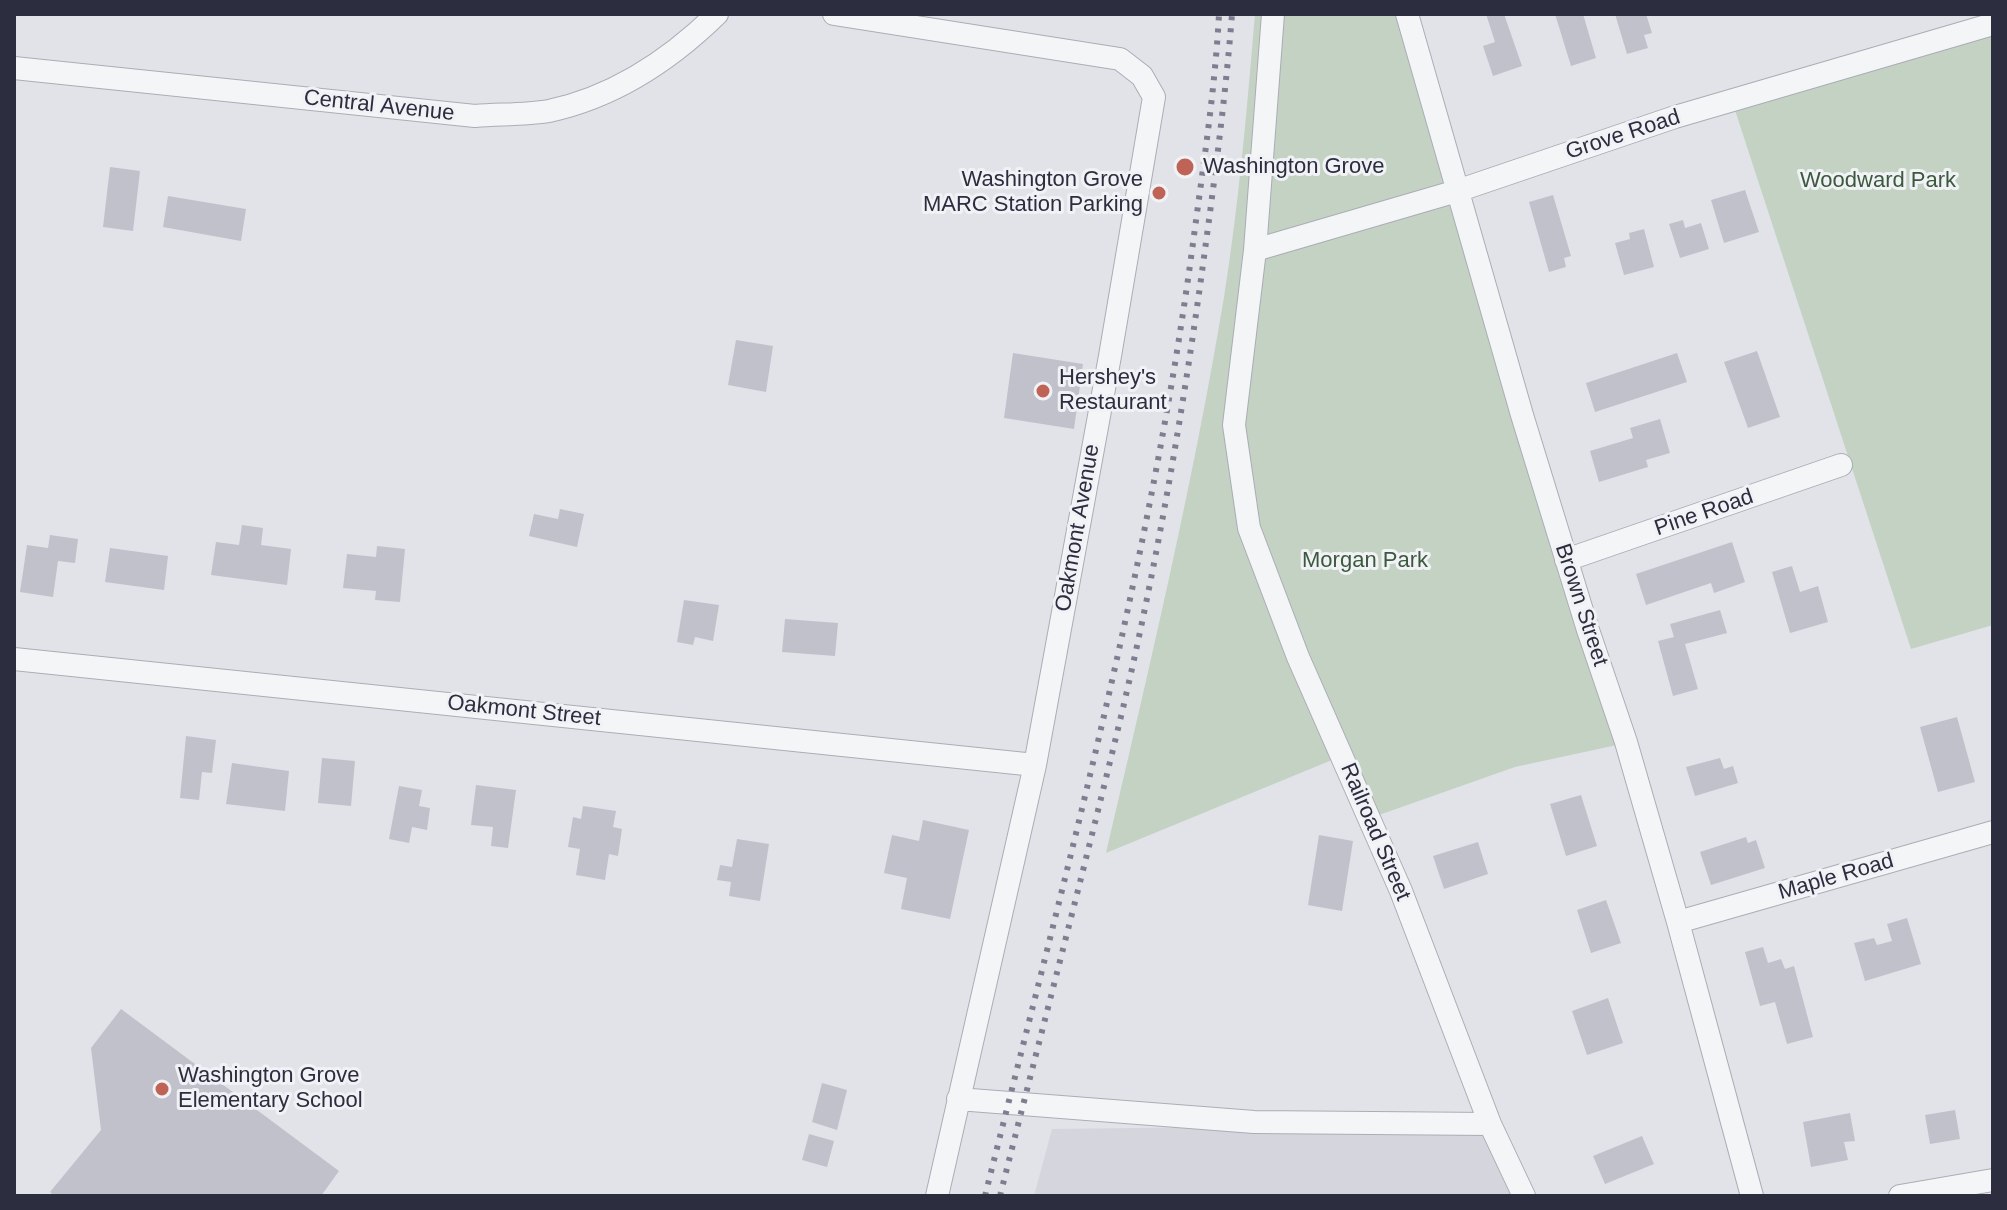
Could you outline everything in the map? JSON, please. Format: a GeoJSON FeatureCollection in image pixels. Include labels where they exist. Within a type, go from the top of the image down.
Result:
{"type":"FeatureCollection","features":[{"type":"Feature","properties":{"kind":"street","name":"Central Avenue"},"geometry":{"type":"LineString","coordinates":[[14,68],[475,116],[545,111],[577,104],[653,69],[717,14]]}},
{"type":"Feature","properties":{"kind":"street","name":"Oakmont Avenue"},"geometry":{"type":"LineString","coordinates":[[834,14],[1120,59],[1142,76],[1154,97],[1035,765],[937,1196]]}},
{"type":"Feature","properties":{"kind":"street","name":"Railroad Street"},"geometry":{"type":"LineString","coordinates":[[1273,14],[1255,250],[1234,425],[1249,528],[1298,657],[1401,891],[1490,1124],[1524,1196]]}},
{"type":"Feature","properties":{"kind":"street","name":"Brown Street"},"geometry":{"type":"LineString","coordinates":[[1407,14],[1566,560],[1626,742],[1752,1196]]}},
{"type":"Feature","properties":{"kind":"street","name":"Grove Road"},"geometry":{"type":"LineString","coordinates":[[1255,250],[1457,191],[1675,117],[1993,24]]}},
{"type":"Feature","properties":{"kind":"street","name":"Pine Road"},"geometry":{"type":"LineString","coordinates":[[1566,560],[1841,465]]}},
{"type":"Feature","properties":{"kind":"street","name":"Oakmont Street"},"geometry":{"type":"LineString","coordinates":[[14,659],[1035,765]]}},
{"type":"Feature","properties":{"kind":"street","name":"Maple Road"},"geometry":{"type":"LineString","coordinates":[[1678,922],[1993,832]]}},
{"type":"Feature","properties":{"kind":"street"},"geometry":{"type":"LineString","coordinates":[[958,1099],[1254,1122],[1490,1124]]}},
{"type":"Feature","properties":{"kind":"street"},"geometry":{"type":"LineString","coordinates":[[1900,1196],[1993,1180]]}},
{"type":"Feature","properties":{"kind":"shaded area"},"geometry":{"type":"Polygon","coordinates":[[[1490,1124],[1523,1196],[1034,1196],[1052,1129],[1490,1124]]]}},
{"type":"Feature","properties":{"kind":"green space","name":"Morgan Park"},"geometry":{"type":"Polygon","coordinates":[[[1255,14],[1401,14],[1617,745],[1515,767],[1379,815],[1349,753],[1106,853],[1170,576],[1212,367],[1234,226],[1255,14]]]}},
{"type":"Feature","properties":{"kind":"green space","name":"Woodward Park"},"geometry":{"type":"Polygon","coordinates":[[[1993,26],[1993,625],[1911,649],[1732,101],[1993,26]]]}},
{"type":"Feature","properties":{"kind":"building"},"geometry":{"type":"Polygon","coordinates":[[[1486,14],[1504,14],[1522,66],[1493,76],[1483,46],[1495,42],[1486,14]]]}},
{"type":"Feature","properties":{"kind":"building"},"geometry":{"type":"Polygon","coordinates":[[[1555,14],[1583,14],[1596,58],[1571,66],[1555,14]]]}},
{"type":"Feature","properties":{"kind":"building"},"geometry":{"type":"Polygon","coordinates":[[[1615,14],[1646,14],[1652,33],[1644,35],[1648,48],[1627,54],[1615,14]]]}},
{"type":"Feature","properties":{"kind":"building"},"geometry":{"type":"Polygon","coordinates":[[[110,167],[140,171],[133,231],[103,227],[110,167]]]}},
{"type":"Feature","properties":{"kind":"building"},"geometry":{"type":"Polygon","coordinates":[[[1745,190],[1759,232],[1724,243],[1711,200],[1745,190]]]}},
{"type":"Feature","properties":{"kind":"building"},"geometry":{"type":"Polygon","coordinates":[[[1553,195],[1571,256],[1564,258],[1566,267],[1549,272],[1529,202],[1553,195]]]}},
{"type":"Feature","properties":{"kind":"building"},"geometry":{"type":"Polygon","coordinates":[[[168,196],[246,209],[241,241],[163,227],[168,196]]]}},
{"type":"Feature","properties":{"kind":"building"},"geometry":{"type":"Polygon","coordinates":[[[1683,220],[1685,228],[1701,223],[1709,249],[1680,258],[1669,224],[1683,220]]]}},
{"type":"Feature","properties":{"kind":"building"},"geometry":{"type":"Polygon","coordinates":[[[1644,229],[1654,267],[1624,275],[1615,243],[1630,239],[1629,233],[1644,229]]]}},
{"type":"Feature","properties":{"kind":"building"},"geometry":{"type":"Polygon","coordinates":[[[736,340],[773,346],[766,392],[728,385],[736,340]]]}},
{"type":"Feature","properties":{"kind":"building"},"geometry":{"type":"Polygon","coordinates":[[[1757,351],[1780,417],[1748,428],[1724,362],[1757,351]]]}},
{"type":"Feature","properties":{"kind":"building","name":"Hershey's Restaurant"},"geometry":{"type":"Polygon","coordinates":[[[1013,353],[1083,364],[1074,429],[1004,418],[1013,353]]]}},
{"type":"Feature","properties":{"kind":"building"},"geometry":{"type":"Polygon","coordinates":[[[1677,353],[1687,382],[1595,412],[1586,383],[1677,353]]]}},
{"type":"Feature","properties":{"kind":"building"},"geometry":{"type":"Polygon","coordinates":[[[1660,419],[1670,453],[1646,460],[1648,467],[1599,482],[1590,451],[1633,438],[1630,428],[1660,419]]]}},
{"type":"Feature","properties":{"kind":"building"},"geometry":{"type":"Polygon","coordinates":[[[560,509],[584,514],[577,547],[529,536],[534,514],[558,519],[560,509]]]}},
{"type":"Feature","properties":{"kind":"building"},"geometry":{"type":"Polygon","coordinates":[[[242,525],[263,528],[261,545],[291,549],[287,585],[211,575],[216,542],[239,545],[242,525]]]}},
{"type":"Feature","properties":{"kind":"building"},"geometry":{"type":"Polygon","coordinates":[[[50,535],[78,539],[75,563],[58,561],[53,597],[20,592],[27,545],[48,548],[50,535]]]}},
{"type":"Feature","properties":{"kind":"building"},"geometry":{"type":"Polygon","coordinates":[[[1732,542],[1745,582],[1714,593],[1711,583],[1646,605],[1636,574],[1732,542]]]}},
{"type":"Feature","properties":{"kind":"building"},"geometry":{"type":"Polygon","coordinates":[[[377,546],[405,549],[400,602],[375,600],[376,591],[343,588],[347,554],[376,557],[377,546]]]}},
{"type":"Feature","properties":{"kind":"building"},"geometry":{"type":"Polygon","coordinates":[[[110,548],[168,556],[164,590],[105,582],[110,548]]]}},
{"type":"Feature","properties":{"kind":"building"},"geometry":{"type":"Polygon","coordinates":[[[1792,566],[1800,592],[1818,586],[1828,622],[1790,633],[1772,572],[1792,566]]]}},
{"type":"Feature","properties":{"kind":"building"},"geometry":{"type":"Polygon","coordinates":[[[684,600],[719,605],[713,641],[695,637],[693,645],[677,642],[684,600]]]}},
{"type":"Feature","properties":{"kind":"building"},"geometry":{"type":"Polygon","coordinates":[[[1720,610],[1727,633],[1685,644],[1698,689],[1673,696],[1658,641],[1674,637],[1670,624],[1720,610]]]}},
{"type":"Feature","properties":{"kind":"building"},"geometry":{"type":"Polygon","coordinates":[[[785,619],[838,623],[835,656],[782,652],[785,619]]]}},
{"type":"Feature","properties":{"kind":"building"},"geometry":{"type":"Polygon","coordinates":[[[1957,717],[1975,782],[1938,792],[1920,727],[1957,717]]]}},
{"type":"Feature","properties":{"kind":"building"},"geometry":{"type":"Polygon","coordinates":[[[186,736],[216,740],[212,773],[202,772],[199,800],[180,798],[186,736]]]}},
{"type":"Feature","properties":{"kind":"building"},"geometry":{"type":"Polygon","coordinates":[[[322,758],[355,761],[351,806],[318,803],[322,758]]]}},
{"type":"Feature","properties":{"kind":"building"},"geometry":{"type":"Polygon","coordinates":[[[1720,758],[1724,769],[1733,766],[1738,783],[1695,796],[1686,767],[1720,758]]]}},
{"type":"Feature","properties":{"kind":"building"},"geometry":{"type":"Polygon","coordinates":[[[232,763],[289,771],[285,811],[226,804],[232,763]]]}},
{"type":"Feature","properties":{"kind":"building"},"geometry":{"type":"Polygon","coordinates":[[[476,785],[516,790],[508,848],[491,846],[493,827],[471,825],[476,785]]]}},
{"type":"Feature","properties":{"kind":"building"},"geometry":{"type":"Polygon","coordinates":[[[399,786],[422,790],[419,806],[430,808],[427,830],[412,827],[409,843],[389,839],[399,786]]]}},
{"type":"Feature","properties":{"kind":"building"},"geometry":{"type":"Polygon","coordinates":[[[1581,795],[1597,846],[1566,856],[1550,804],[1581,795]]]}},
{"type":"Feature","properties":{"kind":"building"},"geometry":{"type":"Polygon","coordinates":[[[583,806],[616,811],[613,827],[622,829],[618,856],[609,854],[605,880],[576,875],[580,849],[568,847],[573,817],[581,819],[583,806]]]}},
{"type":"Feature","properties":{"kind":"building"},"geometry":{"type":"Polygon","coordinates":[[[923,820],[969,830],[950,919],[901,909],[907,878],[884,873],[892,835],[919,841],[923,820]]]}},
{"type":"Feature","properties":{"kind":"building"},"geometry":{"type":"Polygon","coordinates":[[[1319,835],[1353,841],[1342,911],[1308,905],[1319,835]]]}},
{"type":"Feature","properties":{"kind":"building"},"geometry":{"type":"Polygon","coordinates":[[[1746,837],[1748,843],[1756,840],[1765,868],[1711,885],[1700,852],[1746,837]]]}},
{"type":"Feature","properties":{"kind":"building"},"geometry":{"type":"Polygon","coordinates":[[[737,839],[769,844],[760,901],[729,896],[731,882],[717,880],[720,865],[732,867],[737,839]]]}},
{"type":"Feature","properties":{"kind":"building"},"geometry":{"type":"Polygon","coordinates":[[[1478,842],[1488,874],[1444,889],[1433,856],[1478,842]]]}},
{"type":"Feature","properties":{"kind":"building"},"geometry":{"type":"Polygon","coordinates":[[[1606,900],[1621,943],[1591,953],[1577,910],[1606,900]]]}},
{"type":"Feature","properties":{"kind":"building"},"geometry":{"type":"Polygon","coordinates":[[[1907,918],[1921,964],[1865,981],[1854,943],[1874,938],[1877,945],[1892,941],[1887,924],[1907,918]]]}},
{"type":"Feature","properties":{"kind":"building"},"geometry":{"type":"Polygon","coordinates":[[[1763,947],[1768,963],[1781,959],[1785,969],[1794,966],[1813,1037],[1787,1044],[1775,1002],[1760,1006],[1745,952],[1763,947]]]}},
{"type":"Feature","properties":{"kind":"building"},"geometry":{"type":"Polygon","coordinates":[[[1608,998],[1623,1043],[1587,1055],[1572,1011],[1608,998]]]}},
{"type":"Feature","properties":{"kind":"building","name":"Washington Grove Elementary School"},"geometry":{"type":"Polygon","coordinates":[[[121,1009],[339,1171],[321,1196],[54,1196],[50,1192],[101,1130],[91,1048],[121,1009]]]}},
{"type":"Feature","properties":{"kind":"building"},"geometry":{"type":"Polygon","coordinates":[[[822,1083],[847,1090],[837,1130],[812,1122],[822,1083]]]}},
{"type":"Feature","properties":{"kind":"building"},"geometry":{"type":"Polygon","coordinates":[[[1955,1110],[1960,1139],[1930,1144],[1925,1115],[1955,1110]]]}},
{"type":"Feature","properties":{"kind":"building"},"geometry":{"type":"Polygon","coordinates":[[[1850,1113],[1855,1141],[1844,1142],[1848,1160],[1811,1167],[1803,1122],[1850,1113]]]}},
{"type":"Feature","properties":{"kind":"building"},"geometry":{"type":"Polygon","coordinates":[[[809,1134],[834,1141],[827,1167],[802,1160],[809,1134]]]}},
{"type":"Feature","properties":{"kind":"building"},"geometry":{"type":"Polygon","coordinates":[[[1642,1136],[1654,1164],[1605,1184],[1593,1156],[1642,1136]]]}},
{"type":"Feature","properties":{"kind":"railway"},"geometry":{"type":"LineString","coordinates":[[985,1196],[1074,841],[1153,484],[1193,243],[1212,100],[1219,14]]}},
{"type":"Feature","properties":{"kind":"railway"},"geometry":{"type":"LineString","coordinates":[[1000,1196],[1123,708],[1157,548],[1201,279],[1232,14]]}},
{"type":"Feature","properties":{"kind":"place","name":"Washington Grove"},"geometry":{"type":"Point","coordinates":[1185,167]}},
{"type":"Feature","properties":{"kind":"place","name":"Washington Grove MARC Station Parking"},"geometry":{"type":"Point","coordinates":[1159,193]}},
{"type":"Feature","properties":{"kind":"place","name":"Hershey's Restaurant"},"geometry":{"type":"Point","coordinates":[1043,391]}},
{"type":"Feature","properties":{"kind":"place","name":"Washington Grove Elementary School"},"geometry":{"type":"Point","coordinates":[162,1089]}}]}
